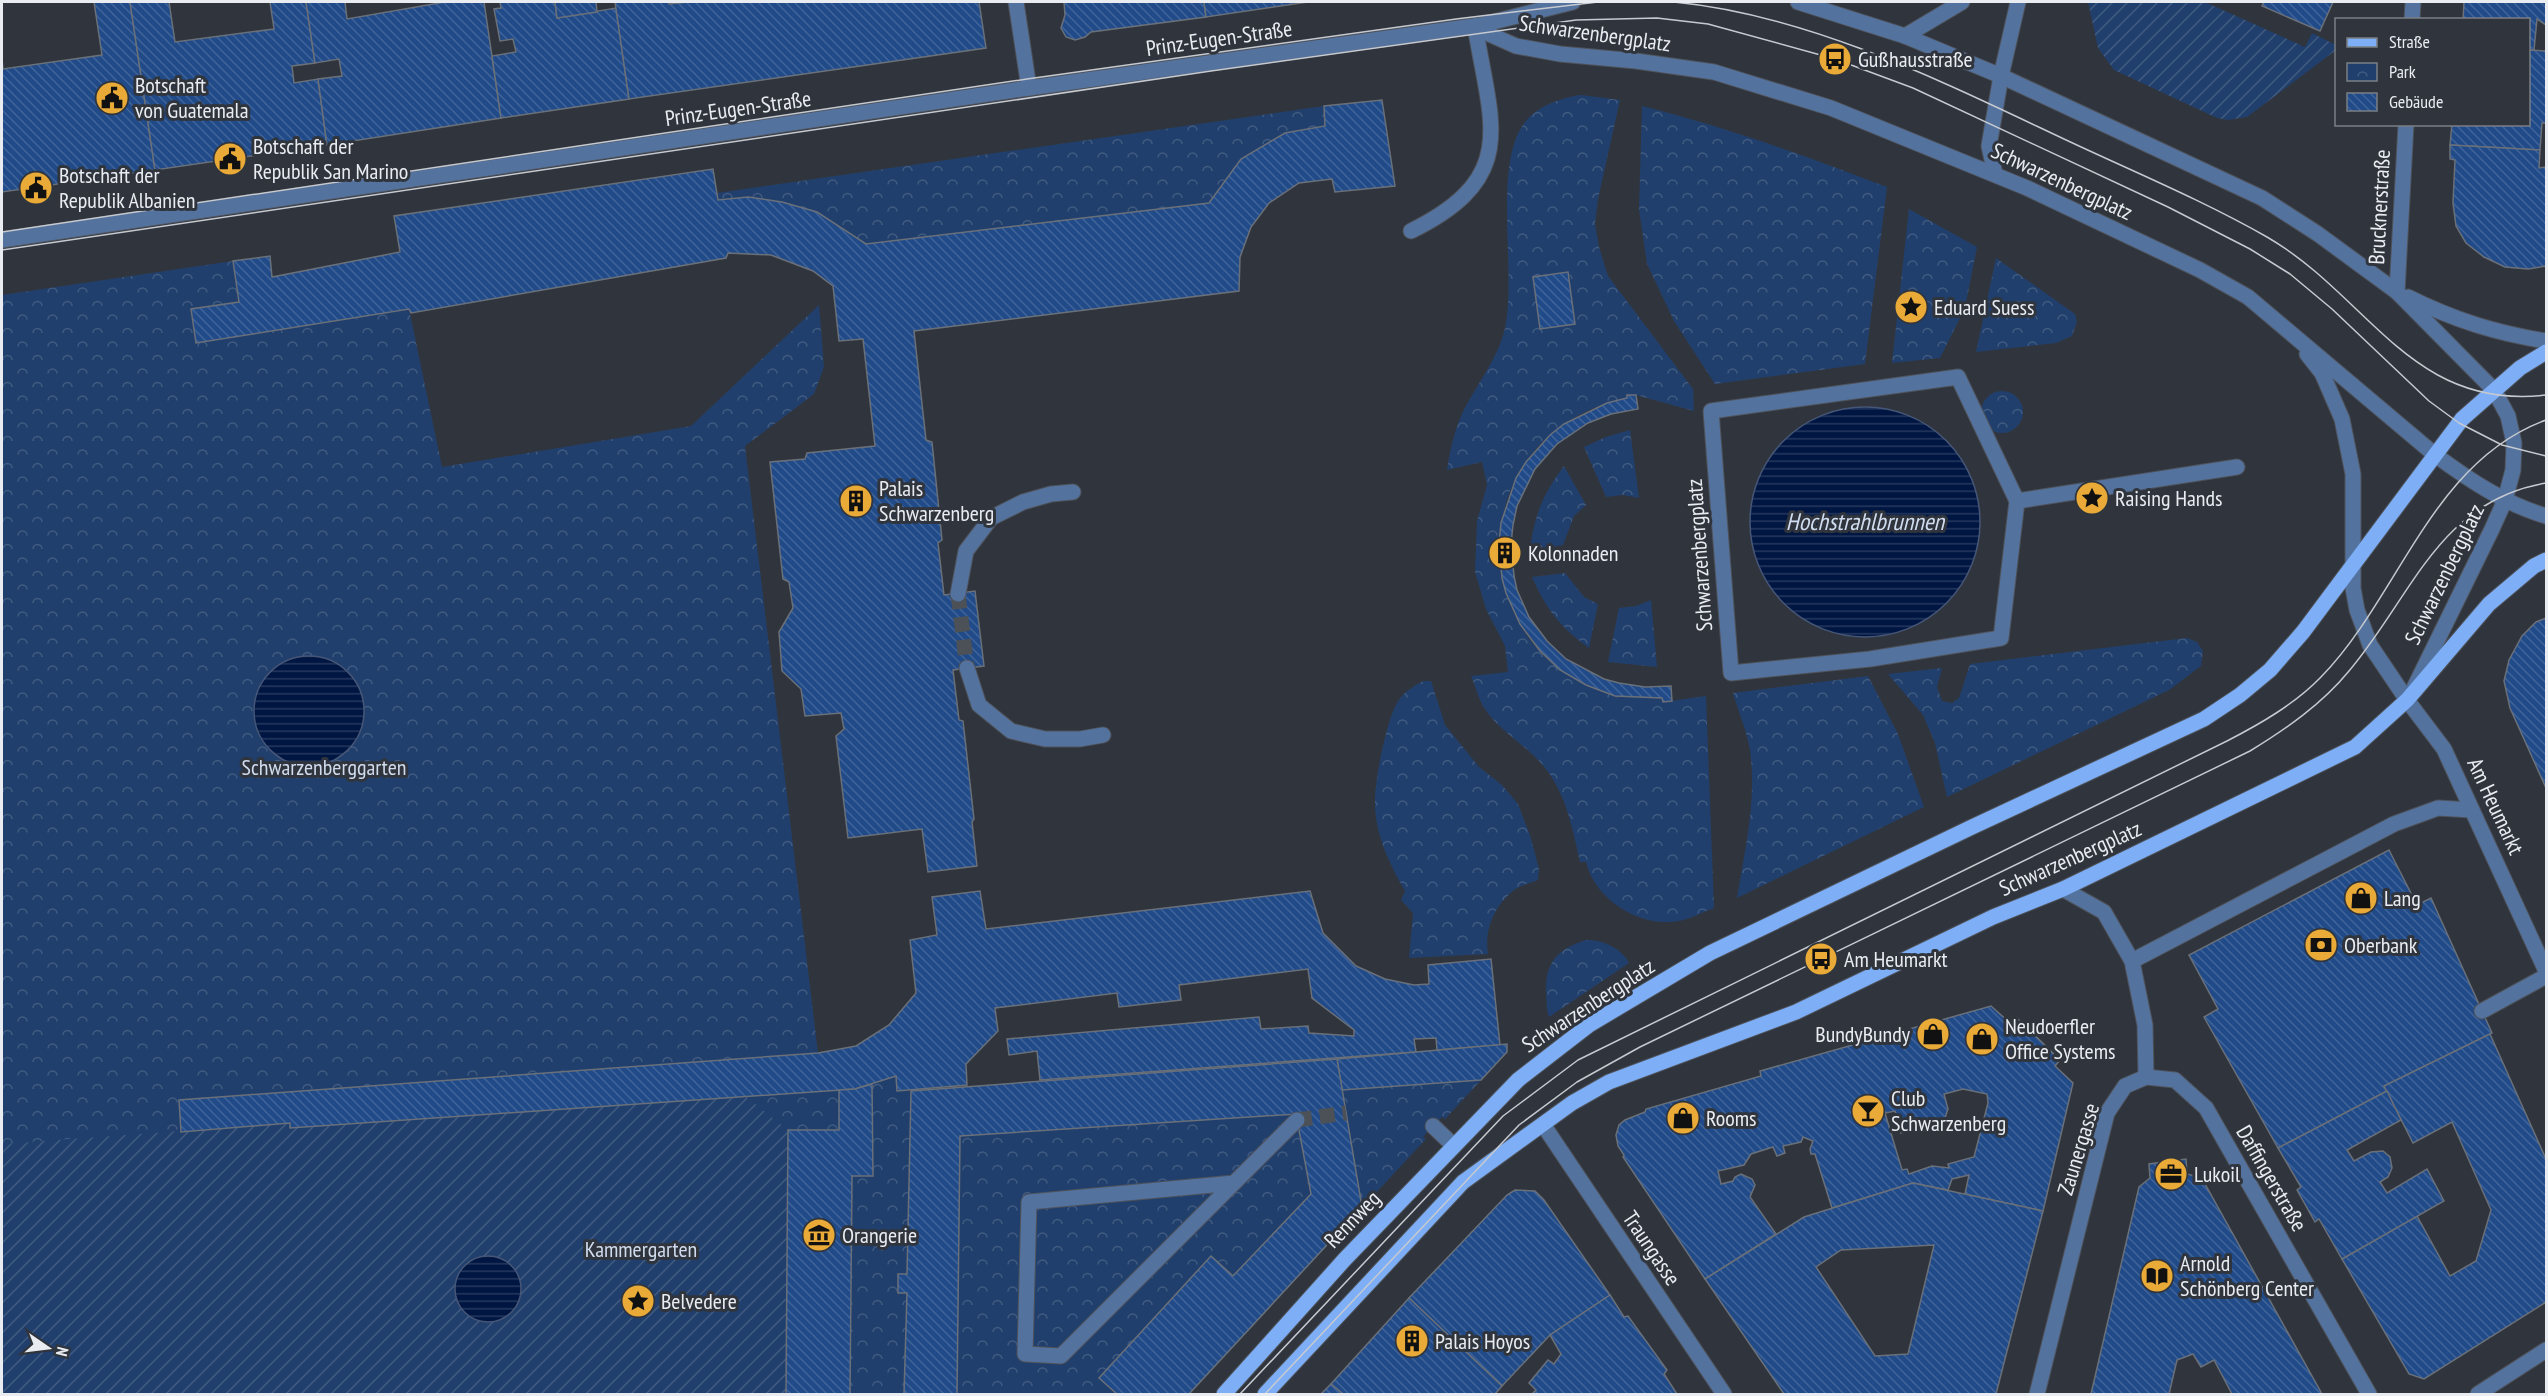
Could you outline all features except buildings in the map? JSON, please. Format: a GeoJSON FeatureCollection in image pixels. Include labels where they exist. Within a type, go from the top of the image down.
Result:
{"type":"FeatureCollection","features":[{"type":"Feature","properties":{"kind":"main road","name":"Schwarzenbergplatz"},"geometry":{"type":"LineString","coordinates":[[1518,1080],[1590,1025],[1710,953],[2204,719],[2240,695],[2271,670],[2318,613],[2462,419],[2520,368],[2547,352]]}},
{"type":"Feature","properties":{"kind":"main road","name":"Schwarzenbergplatz"},"geometry":{"type":"LineString","coordinates":[[1544,1126],[1572,1103],[1608,1082],[1796,1012],[1993,917],[2063,889],[2355,747],[2408,700],[2489,604],[2534,566],[2547,560]]}},
{"type":"Feature","properties":{"kind":"main road","name":"Rennweg"},"geometry":{"type":"LineString","coordinates":[[1224,1395],[1345,1259],[1518,1080]]}},
{"type":"Feature","properties":{"kind":"main road"},"geometry":{"type":"LineString","coordinates":[[1264,1395],[1463,1182],[1544,1126]]}},
{"type":"Feature","properties":{"kind":"street"},"geometry":{"type":"LineString","coordinates":[[1016,2],[1029,88]]}},
{"type":"Feature","properties":{"kind":"street","name":"Schwarzenbergplatz"},"geometry":{"type":"LineString","coordinates":[[1478,25],[1574,2]]}},
{"type":"Feature","properties":{"kind":"street","name":"Schwarzenbergplatz"},"geometry":{"type":"LineString","coordinates":[[1798,2],[1905,36],[2001,76],[2262,198],[2318,234],[2397,292],[2494,390],[2508,416],[2514,444],[2513,470],[2505,500],[2408,700],[2370,645],[2357,610],[2351,566],[2352,474],[2342,419],[2322,373],[2287,328]]}},
{"type":"Feature","properties":{"kind":"street"},"geometry":{"type":"LineString","coordinates":[[1905,36],[1962,2]]}},
{"type":"Feature","properties":{"kind":"street"},"geometry":{"type":"LineString","coordinates":[[1995,174],[1989,146],[2001,76],[2018,2]]}},
{"type":"Feature","properties":{"kind":"street"},"geometry":{"type":"LineString","coordinates":[[2412,18],[2413,2]]}},
{"type":"Feature","properties":{"kind":"street"},"geometry":{"type":"LineString","coordinates":[[1411,231],[1436,219],[1461,199],[1480,178],[1492,142],[1488,89],[1478,25]]}},
{"type":"Feature","properties":{"kind":"street","name":"Prinz-Eugen-Straße"},"geometry":{"type":"LineString","coordinates":[[2,240],[1029,88],[1478,25]]}},
{"type":"Feature","properties":{"kind":"street","name":"Schwarzenbergplatz"},"geometry":{"type":"LineString","coordinates":[[1478,25],[1516,46],[1560,54],[1636,61],[1714,72],[1832,108],[1995,174],[2200,270],[2248,297],[2463,476],[2505,500],[2547,516]]}},
{"type":"Feature","properties":{"kind":"street","name":"Brucknerstraße"},"geometry":{"type":"LineString","coordinates":[[2397,292],[2406,126]]}},
{"type":"Feature","properties":{"kind":"street","name":"Schwarzenbergplatz"},"geometry":{"type":"LineString","coordinates":[[2397,292],[2446,316],[2493,331],[2547,341]]}},
{"type":"Feature","properties":{"kind":"street","name":"Schwarzenbergplatz"},"geometry":{"type":"LineString","coordinates":[[1958,377],[2017,501],[2001,638],[1870,659],[1731,673],[1711,411],[1958,377]]}},
{"type":"Feature","properties":{"kind":"street"},"geometry":{"type":"LineString","coordinates":[[2017,501],[2237,467]]}},
{"type":"Feature","properties":{"kind":"street"},"geometry":{"type":"LineString","coordinates":[[958,594],[966,551],[991,518],[1023,502],[1051,494],[1073,492]]}},
{"type":"Feature","properties":{"kind":"street"},"geometry":{"type":"LineString","coordinates":[[967,668],[980,705],[1011,731],[1045,739],[1080,739],[1103,735]]}},
{"type":"Feature","properties":{"kind":"street","name":"Am Heumarkt"},"geometry":{"type":"LineString","coordinates":[[2408,700],[2445,748],[2547,971]]}},
{"type":"Feature","properties":{"kind":"street"},"geometry":{"type":"LineString","coordinates":[[2132,961],[2394,824],[2438,808],[2472,810]]}},
{"type":"Feature","properties":{"kind":"street"},"geometry":{"type":"LineString","coordinates":[[2063,889],[2104,912],[2132,961],[2145,1025],[2146,1077]]}},
{"type":"Feature","properties":{"kind":"street"},"geometry":{"type":"LineString","coordinates":[[2482,1011],[2547,976]]}},
{"type":"Feature","properties":{"kind":"street","name":"Zaunergasse"},"geometry":{"type":"LineString","coordinates":[[2037,1395],[2107,1113],[2125,1086],[2146,1077]]}},
{"type":"Feature","properties":{"kind":"street","name":"Daffingerstraße"},"geometry":{"type":"LineString","coordinates":[[2146,1077],[2175,1080],[2206,1108],[2369,1395]]}},
{"type":"Feature","properties":{"kind":"street"},"geometry":{"type":"LineString","coordinates":[[1234,1183],[1029,1202],[1025,1353],[1061,1356],[1234,1183],[1297,1120]]}},
{"type":"Feature","properties":{"kind":"street"},"geometry":{"type":"LineString","coordinates":[[1433,1126],[1454,1146]]}},
{"type":"Feature","properties":{"kind":"street","name":"Traungasse"},"geometry":{"type":"LineString","coordinates":[[1544,1126],[1724,1395]]}},
{"type":"Feature","properties":{"kind":"street"},"geometry":{"type":"LineString","coordinates":[[2478,1395],[2547,1350]]}},
{"type":"Feature","properties":{"kind":"green space"},"geometry":{"type":"Polygon","coordinates":[[[2088,2],[2205,2],[2305,47],[2312,33],[2335,44],[2335,51],[2247,117],[2228,120],[2217,118],[2114,70],[2098,48],[2088,2]]]}},
{"type":"Feature","properties":{"kind":"green space"},"geometry":{"type":"Polygon","coordinates":[[[1581,95],[1620,100],[1598,199],[1595,224],[1608,276],[1693,389],[1694,411],[1636,395],[1627,395],[1627,398],[1566,423],[1525,463],[1504,513],[1501,566],[1516,617],[1548,660],[1597,689],[1662,698],[1663,702],[1706,696],[1714,908],[1676,922],[1656,921],[1630,913],[1607,897],[1597,886],[1586,862],[1580,862],[1566,808],[1555,783],[1539,761],[1488,714],[1481,702],[1471,676],[1508,672],[1505,646],[1486,609],[1475,572],[1477,521],[1487,485],[1482,462],[1447,470],[1459,421],[1492,361],[1505,328],[1509,278],[1507,191],[1515,141],[1525,122],[1537,111],[1558,100],[1581,95]]]}},
{"type":"Feature","properties":{"kind":"green space"},"geometry":{"type":"Polygon","coordinates":[[[1324,106],[1325,126],[1285,133],[1241,159],[1209,203],[866,244],[830,220],[797,206],[761,199],[718,200],[717,193],[1324,106]]]}},
{"type":"Feature","properties":{"kind":"green space"},"geometry":{"type":"Polygon","coordinates":[[[1642,106],[1766,143],[1887,187],[1865,364],[1715,384],[1674,321],[1647,264],[1639,209],[1642,106]]]}},
{"type":"Feature","properties":{"kind":"green space"},"geometry":{"type":"Polygon","coordinates":[[[1909,209],[1977,247],[1965,308],[1940,358],[1892,363],[1909,209]]]}},
{"type":"Feature","properties":{"kind":"green space"},"geometry":{"type":"Polygon","coordinates":[[[1996,258],[2075,314],[2077,322],[2072,336],[2056,343],[1976,352],[1996,258]]]}},
{"type":"Feature","properties":{"kind":"green space","name":"Schwarzenberggarten"},"geometry":{"type":"Polygon","coordinates":[[[233,261],[239,302],[192,309],[196,343],[409,309],[442,467],[691,426],[819,305],[824,367],[814,394],[745,446],[818,1053],[180,1100],[182,1131],[290,1123],[290,1127],[855,1089],[896,1076],[897,1091],[911,1091],[1507,1044],[1507,1052],[1445,1119],[1442,1117],[1423,1137],[1426,1139],[1189,1394],[2,1394],[2,295],[233,261]]]}},
{"type":"Feature","properties":{"kind":"green space"},"geometry":{"type":"Polygon","coordinates":[[[2002,391],[2017,397],[2023,412],[2017,427],[2002,433],[1987,427],[1981,412],[1987,397],[2002,391]]]}},
{"type":"Feature","properties":{"kind":"green space"},"geometry":{"type":"Polygon","coordinates":[[[1630,430],[1639,498],[1623,495],[1606,497],[1584,447],[1630,430]]]}},
{"type":"Feature","properties":{"kind":"green space"},"geometry":{"type":"Polygon","coordinates":[[[1564,466],[1586,505],[1574,516],[1563,545],[1530,551],[1534,526],[1541,505],[1550,486],[1564,466]]]}},
{"type":"Feature","properties":{"kind":"green space"},"geometry":{"type":"Polygon","coordinates":[[[1565,573],[1584,597],[1598,604],[1589,648],[1555,617],[1532,577],[1565,573]]]}},
{"type":"Feature","properties":{"kind":"green space"},"geometry":{"type":"Polygon","coordinates":[[[1651,600],[1657,667],[1608,662],[1619,608],[1636,606],[1651,600]]]}},
{"type":"Feature","properties":{"kind":"green space"},"geometry":{"type":"Polygon","coordinates":[[[2187,638],[2197,642],[2203,651],[2201,666],[2169,690],[1947,797],[1935,743],[1923,715],[1888,674],[1942,668],[1937,687],[1942,701],[1952,703],[1959,698],[1970,664],[2187,638]]]}},
{"type":"Feature","properties":{"kind":"green space"},"geometry":{"type":"Polygon","coordinates":[[[1868,676],[1898,734],[1924,807],[1737,898],[1749,824],[1752,769],[1749,743],[1733,693],[1868,676]]]}},
{"type":"Feature","properties":{"kind":"green space"},"geometry":{"type":"Polygon","coordinates":[[[1423,681],[1431,681],[1445,725],[1479,767],[1502,785],[1518,804],[1530,835],[1539,869],[1538,880],[1513,891],[1496,911],[1489,928],[1488,954],[1409,958],[1413,913],[1401,900],[1405,891],[1381,838],[1376,815],[1375,794],[1382,751],[1394,709],[1401,697],[1423,681]]]}},
{"type":"Feature","properties":{"kind":"green space"},"geometry":{"type":"Polygon","coordinates":[[[1586,940],[1610,945],[1629,963],[1549,1017],[1546,982],[1551,965],[1567,948],[1586,940]]]}},
{"type":"Feature","properties":{"kind":"green space","name":"Kammergarten"},"geometry":{"type":"Polygon","coordinates":[[[745,1096],[788,1130],[786,1394],[2,1394],[2,1144],[290,1123],[290,1127],[745,1096]]]}},
{"type":"Feature","properties":{"kind":"water","name":"Hochstrahlbrunnen"},"geometry":{"type":"Polygon","coordinates":[[[1865,407],[1909,416],[1938,433],[1954,449],[1975,489],[1980,522],[1971,566],[1954,595],[1938,611],[1898,632],[1865,637],[1821,628],[1792,611],[1776,595],[1755,555],[1750,522],[1759,478],[1776,449],[1792,433],[1832,412],[1865,407]]]}},
{"type":"Feature","properties":{"kind":"water"},"geometry":{"type":"Polygon","coordinates":[[[309,656],[330,660],[348,672],[360,690],[364,711],[360,732],[348,750],[330,762],[309,766],[288,762],[270,750],[258,732],[254,711],[258,690],[270,672],[288,660],[309,656]]]}},
{"type":"Feature","properties":{"kind":"water"},"geometry":{"type":"Polygon","coordinates":[[[481,1256],[495,1256],[507,1261],[516,1270],[521,1289],[519,1302],[512,1313],[495,1322],[481,1322],[469,1317],[460,1308],[455,1296],[455,1282],[460,1270],[469,1261],[481,1256]]]}},
{"type":"Feature","properties":{"kind":"tunnel"},"geometry":{"type":"LineString","coordinates":[[958,594],[967,668]]}},
{"type":"Feature","properties":{"kind":"tunnel"},"geometry":{"type":"LineString","coordinates":[[1297,1120],[1346,1113]]}},
{"type":"Feature","properties":{"kind":"tram line"},"geometry":{"type":"LineString","coordinates":[[2,232],[1027,79],[1456,19],[1598,2]]}},
{"type":"Feature","properties":{"kind":"tram line"},"geometry":{"type":"LineString","coordinates":[[1674,2],[1725,9],[1825,36],[1875,54],[1971,95],[2192,198],[2267,237],[2303,261],[2394,344],[2425,368],[2460,385],[2499,395],[2546,395]]}},
{"type":"Feature","properties":{"kind":"tram line"},"geometry":{"type":"LineString","coordinates":[[2,250],[1211,71],[1576,20],[1657,18],[1708,24],[1835,59],[1913,88],[2168,207],[2250,249],[2290,274],[2332,309],[2429,401],[2459,423],[2502,445],[2546,456]]}},
{"type":"Feature","properties":{"kind":"tram line"},"geometry":{"type":"LineString","coordinates":[[1240,1394],[1503,1116],[1578,1060],[2227,741],[2289,705],[2321,677],[2349,644],[2445,498],[2473,466],[2507,440],[2546,420]]}},
{"type":"Feature","properties":{"kind":"tram line"},"geometry":{"type":"LineString","coordinates":[[1265,1394],[1519,1125],[1577,1082],[1640,1047],[2250,751],[2303,715],[2338,683],[2371,642],[2431,556],[2453,531],[2479,510],[2509,493],[2546,483]]}},
{"type":"Feature","properties":{"kind":"place","name":"Gußhausstraße"},"geometry":{"type":"Point","coordinates":[1835,59]}},
{"type":"Feature","properties":{"kind":"place","name":"Botschaft von Guatemala"},"geometry":{"type":"Point","coordinates":[112,98]}},
{"type":"Feature","properties":{"kind":"place","name":"Botschaft der Republik San Marino"},"geometry":{"type":"Point","coordinates":[230,159]}},
{"type":"Feature","properties":{"kind":"place","name":"Botschaft der Republik Albanien"},"geometry":{"type":"Point","coordinates":[36,188]}},
{"type":"Feature","properties":{"kind":"place","name":"Eduard Suess"},"geometry":{"type":"Point","coordinates":[1911,307]}},
{"type":"Feature","properties":{"kind":"place","name":"Raising Hands"},"geometry":{"type":"Point","coordinates":[2092,498]}},
{"type":"Feature","properties":{"kind":"place","name":"Palais Schwarzenberg"},"geometry":{"type":"Point","coordinates":[856,501]}},
{"type":"Feature","properties":{"kind":"place","name":"Kolonnaden"},"geometry":{"type":"Point","coordinates":[1505,553]}},
{"type":"Feature","properties":{"kind":"place","name":"Lang"},"geometry":{"type":"Point","coordinates":[2361,898]}},
{"type":"Feature","properties":{"kind":"place","name":"Oberbank"},"geometry":{"type":"Point","coordinates":[2321,945]}},
{"type":"Feature","properties":{"kind":"place","name":"Am Heumarkt"},"geometry":{"type":"Point","coordinates":[1821,959]}},
{"type":"Feature","properties":{"kind":"place","name":"BundyBundy"},"geometry":{"type":"Point","coordinates":[1933,1034]}},
{"type":"Feature","properties":{"kind":"place","name":"Neudoerfler Office Systems"},"geometry":{"type":"Point","coordinates":[1982,1039]}},
{"type":"Feature","properties":{"kind":"place","name":"Club Schwarzenberg"},"geometry":{"type":"Point","coordinates":[1868,1111]}},
{"type":"Feature","properties":{"kind":"place","name":"Rooms"},"geometry":{"type":"Point","coordinates":[1683,1118]}},
{"type":"Feature","properties":{"kind":"place","name":"Lukoil"},"geometry":{"type":"Point","coordinates":[2171,1174]}},
{"type":"Feature","properties":{"kind":"place","name":"Orangerie"},"geometry":{"type":"Point","coordinates":[819,1235]}},
{"type":"Feature","properties":{"kind":"place","name":"Arnold Schönberg Center"},"geometry":{"type":"Point","coordinates":[2157,1276]}},
{"type":"Feature","properties":{"kind":"place","name":"Belvedere"},"geometry":{"type":"Point","coordinates":[638,1301]}},
{"type":"Feature","properties":{"kind":"place","name":"Palais Hoyos"},"geometry":{"type":"Point","coordinates":[1412,1341]}}]}
